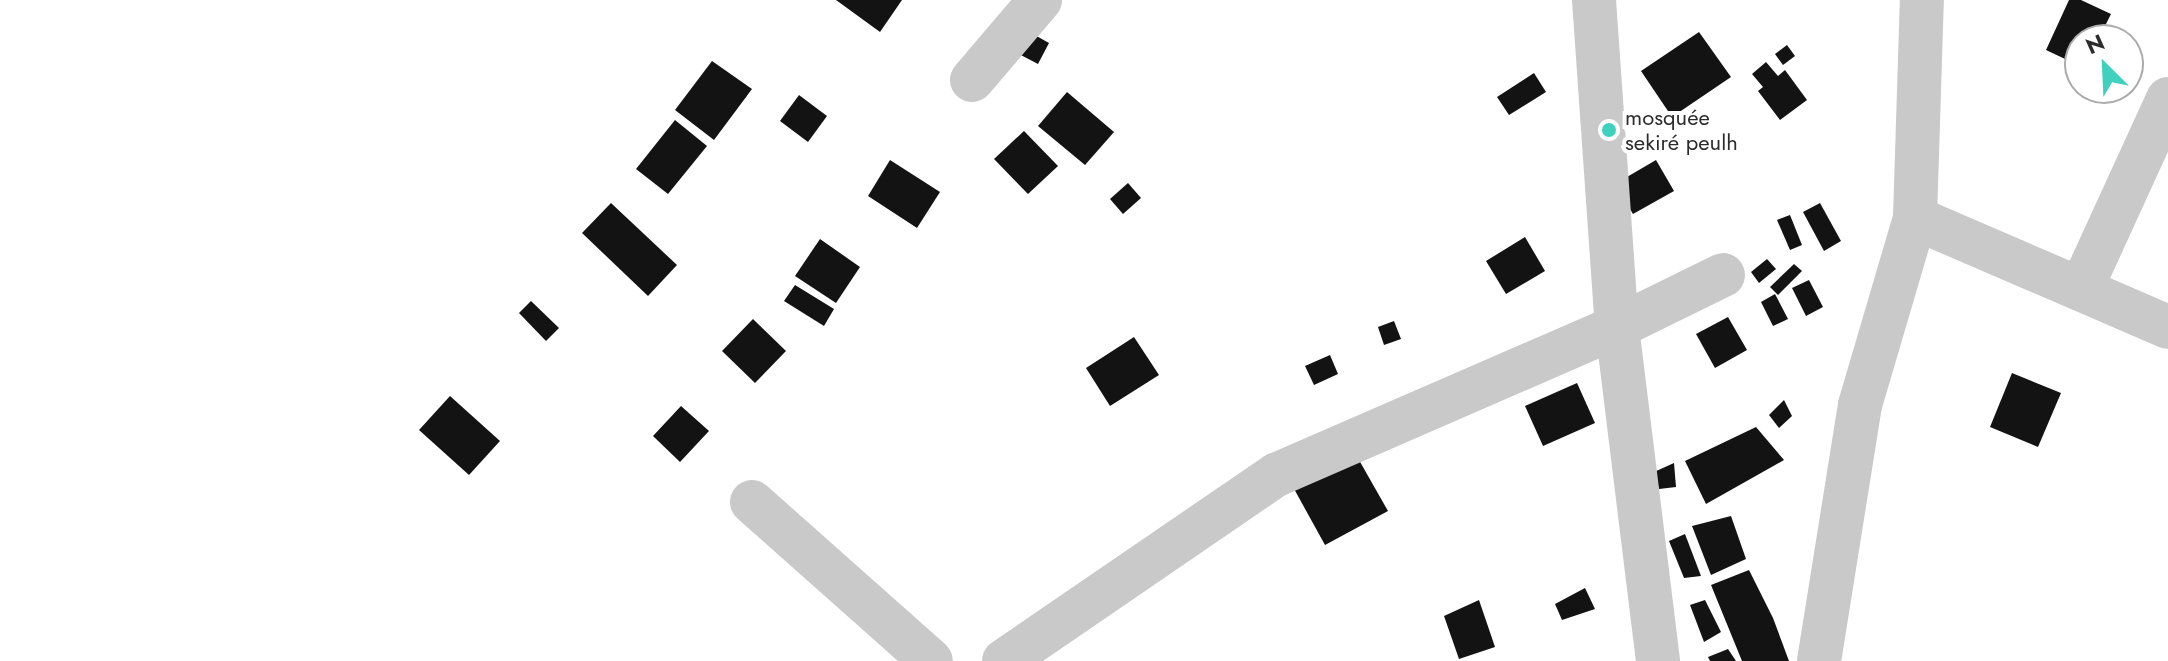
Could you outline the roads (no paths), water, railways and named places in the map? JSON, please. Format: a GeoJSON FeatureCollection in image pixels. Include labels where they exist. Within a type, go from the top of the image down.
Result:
{"type":"FeatureCollection","features":[{"type":"Feature","properties":{"kind":"street"},"geometry":{"type":"LineString","coordinates":[[972,80],[1040,0]]}},
{"type":"Feature","properties":{"kind":"street"},"geometry":{"type":"LineString","coordinates":[[1594,0],[1617,327],[1658,661]]}},
{"type":"Feature","properties":{"kind":"street"},"geometry":{"type":"LineString","coordinates":[[1819,661],[1860,405],[1915,218],[1922,0]]}},
{"type":"Feature","properties":{"kind":"street"},"geometry":{"type":"LineString","coordinates":[[2081,289],[2168,99]]}},
{"type":"Feature","properties":{"kind":"street"},"geometry":{"type":"LineString","coordinates":[[1915,218],[2168,327]]}},
{"type":"Feature","properties":{"kind":"street"},"geometry":{"type":"LineString","coordinates":[[1004,661],[1276,475],[1617,327],[1723,275]]}},
{"type":"Feature","properties":{"kind":"street"},"geometry":{"type":"LineString","coordinates":[[752,502],[931,661]]}},
{"type":"Feature","properties":{"kind":"place","name":"mosquée sekiré peulh"},"geometry":{"type":"Point","coordinates":[1609,130]}}]}
